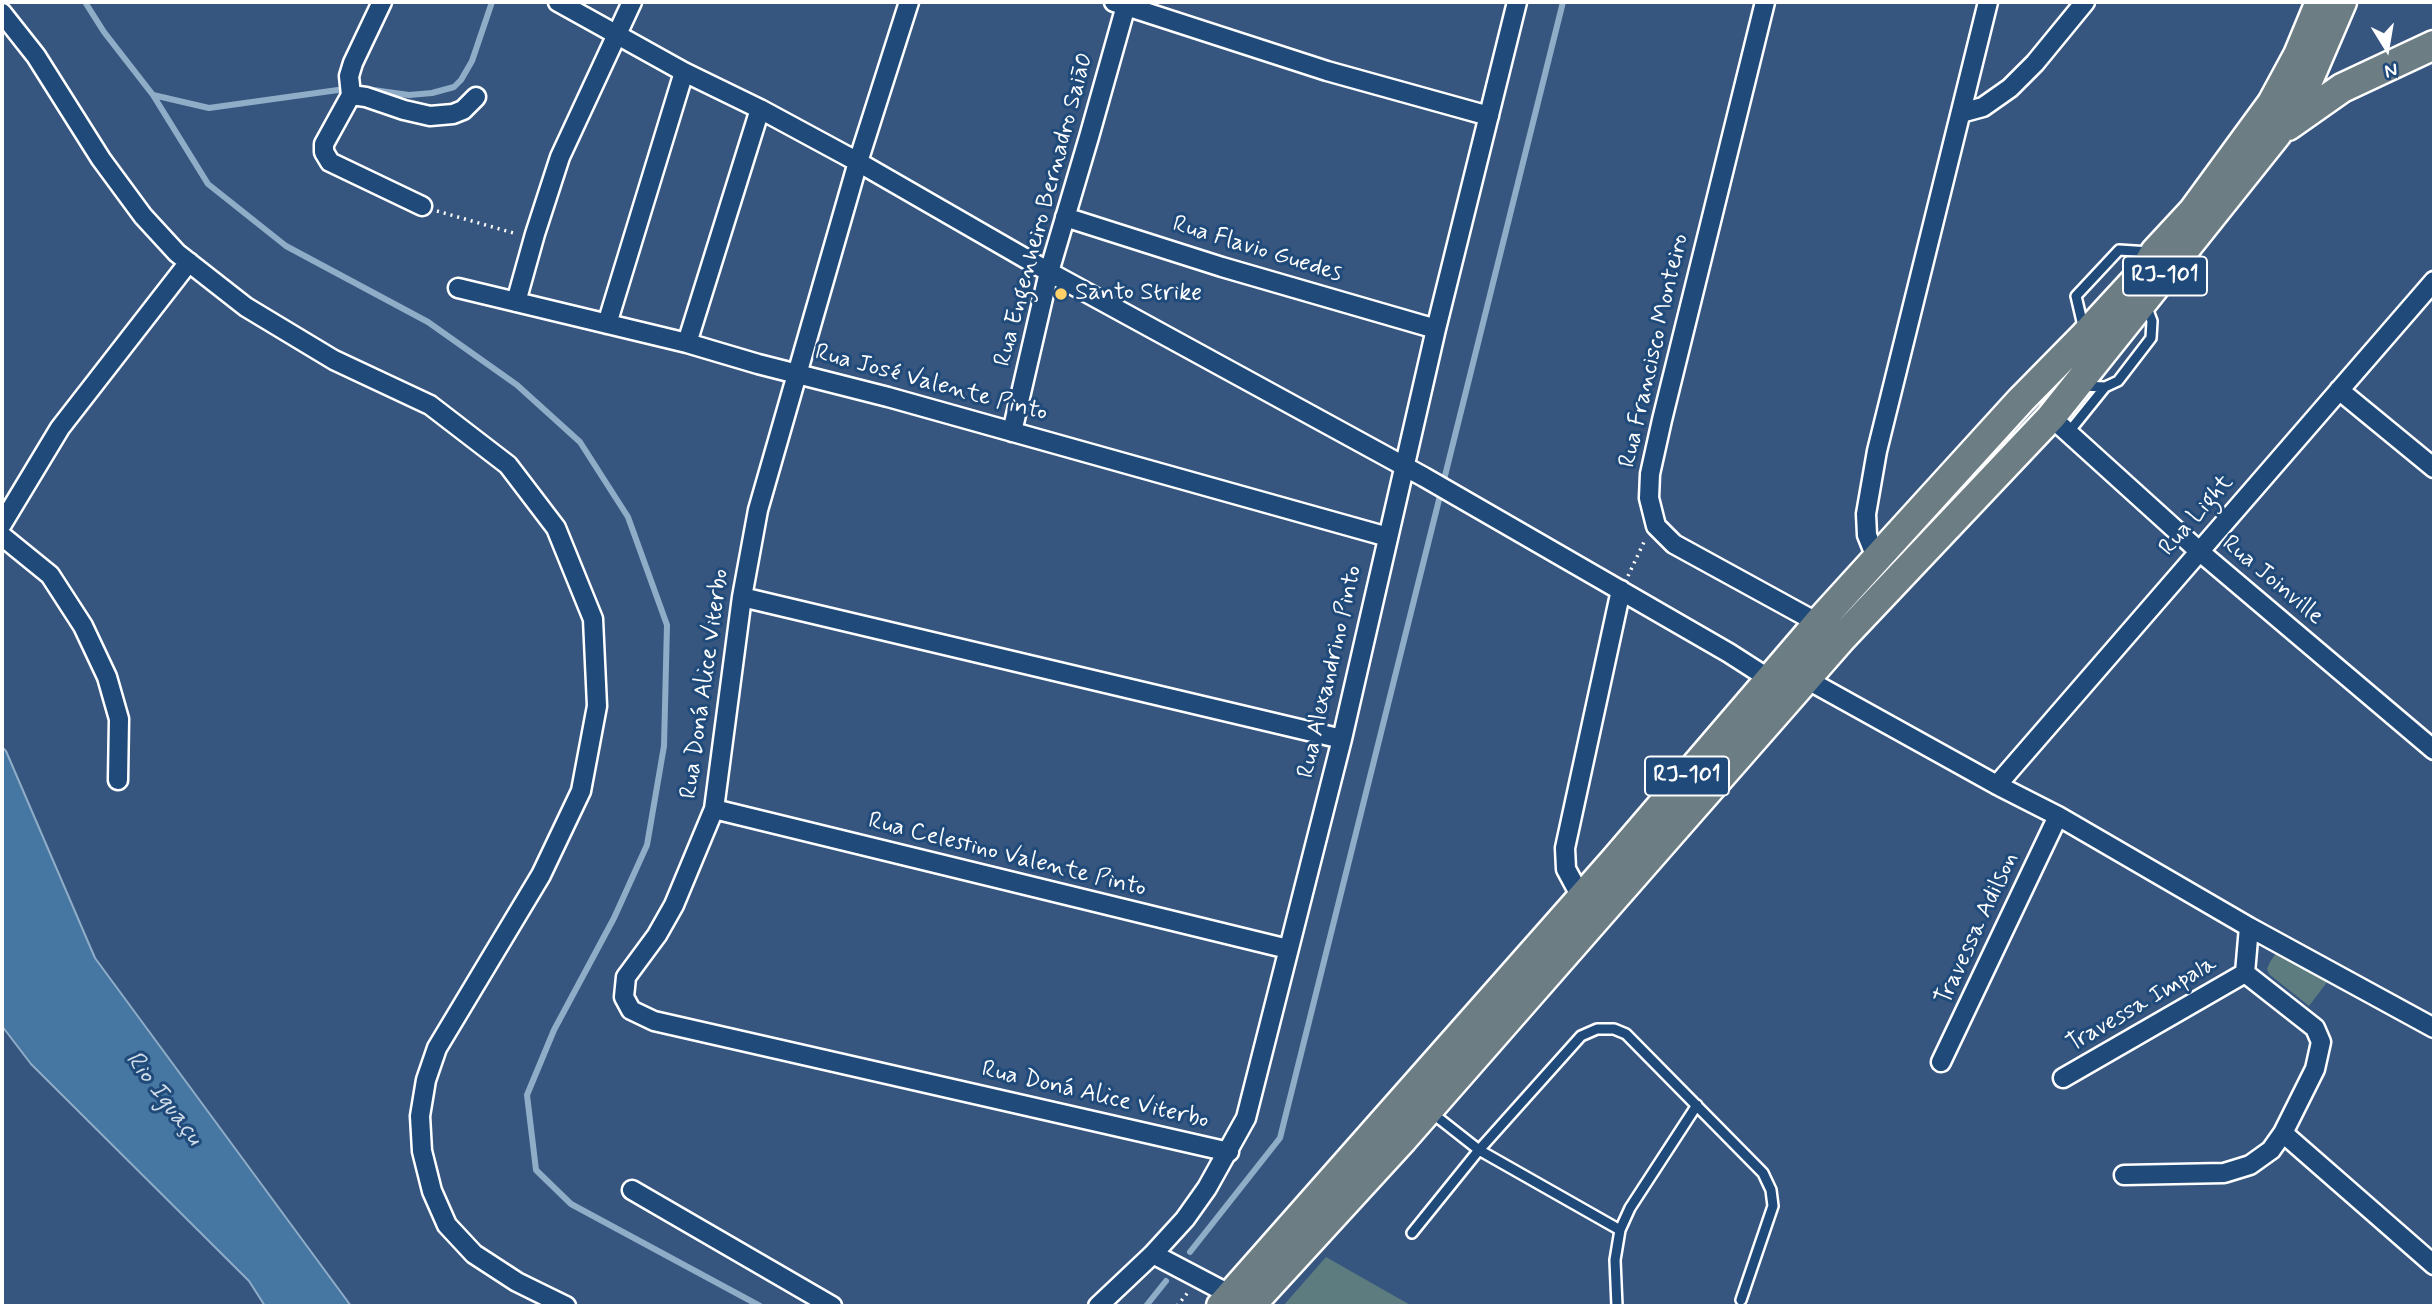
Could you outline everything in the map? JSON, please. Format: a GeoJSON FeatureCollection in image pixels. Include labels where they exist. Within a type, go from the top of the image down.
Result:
{"type":"FeatureCollection","features":[{"type":"Feature","properties":{"kind":"main road","name":"RJ-101"},"geometry":{"type":"LineString","coordinates":[[1234,1303],[1428,1110],[1841,639],[2059,425],[2077,385],[2193,211],[2272,103],[2298,55],[2320,2]]}},
{"type":"Feature","properties":{"kind":"main road","name":"RJ-101"},"geometry":{"type":"LineString","coordinates":[[1234,1303],[1818,623],[2021,400],[2085,335],[2150,277],[2277,134],[2302,95],[2342,2]]}},
{"type":"Feature","properties":{"kind":"main road"},"geometry":{"type":"LineString","coordinates":[[2277,134],[2342,89],[2434,45]]}},
{"type":"Feature","properties":{"kind":"main road"},"geometry":{"type":"LineString","coordinates":[[2272,103],[2342,89]]}},
{"type":"Feature","properties":{"kind":"street"},"geometry":{"type":"LineString","coordinates":[[382,2],[352,63],[349,76],[351,95],[324,145],[326,158],[422,206]]}},
{"type":"Feature","properties":{"kind":"street"},"geometry":{"type":"LineString","coordinates":[[558,2],[684,72],[858,162],[1049,272],[1404,465],[1771,680]]}},
{"type":"Feature","properties":{"kind":"street"},"geometry":{"type":"LineString","coordinates":[[516,302],[560,157],[632,2]]}},
{"type":"Feature","properties":{"kind":"street","name":"Rua Doná Alice Viterbo"},"geometry":{"type":"LineString","coordinates":[[909,2],[858,162],[758,510],[742,597],[713,809],[674,905],[657,935],[626,977],[624,997],[631,1010],[654,1021],[1229,1152]]}},
{"type":"Feature","properties":{"kind":"street","name":"Rua Alexandrino Pinto"},"geometry":{"type":"LineString","coordinates":[[1098,1306],[1153,1254],[1185,1219],[1229,1152],[1246,1118],[1342,740],[1436,329],[1517,2]]}},
{"type":"Feature","properties":{"kind":"street","name":"Rua Francisco Monteiro"},"geometry":{"type":"LineString","coordinates":[[1654,522],[1649,492],[1651,466],[1765,2]]}},
{"type":"Feature","properties":{"kind":"street"},"geometry":{"type":"LineString","coordinates":[[1877,559],[1867,535],[1866,514],[1877,451],[1988,2]]}},
{"type":"Feature","properties":{"kind":"street"},"geometry":{"type":"LineString","coordinates":[[1961,113],[1983,107],[2010,88],[2035,63],[2085,2]]}},
{"type":"Feature","properties":{"kind":"street"},"geometry":{"type":"LineString","coordinates":[[1122,3],[1327,71],[1489,116]]}},
{"type":"Feature","properties":{"kind":"street","name":"Rua Engenheiro Bernadro Saiā0"},"geometry":{"type":"LineString","coordinates":[[1013,432],[1049,272],[1122,3]]}},
{"type":"Feature","properties":{"kind":"street"},"geometry":{"type":"LineString","coordinates":[[2,13],[36,56],[101,159],[143,216],[177,253],[246,307],[323,353],[430,405],[508,465],[556,528],[593,619],[597,706],[581,791],[541,876],[437,1048],[426,1080],[420,1116],[422,1151],[432,1191],[447,1224],[474,1254],[517,1282],[566,1306]]}},
{"type":"Feature","properties":{"kind":"street"},"geometry":{"type":"LineString","coordinates":[[607,324],[684,72]]}},
{"type":"Feature","properties":{"kind":"street"},"geometry":{"type":"LineString","coordinates":[[351,95],[430,116],[453,114],[463,110],[476,97]]}},
{"type":"Feature","properties":{"kind":"street"},"geometry":{"type":"LineString","coordinates":[[687,343],[760,109]]}},
{"type":"Feature","properties":{"kind":"street","name":"Rua Flavio Guedes"},"geometry":{"type":"LineString","coordinates":[[1065,217],[1222,267],[1436,329]]}},
{"type":"Feature","properties":{"kind":"street"},"geometry":{"type":"LineString","coordinates":[[2,524],[60,428],[189,262]]}},
{"type":"Feature","properties":{"kind":"street","name":"Rua Light"},"geometry":{"type":"LineString","coordinates":[[1997,785],[2434,281]]}},
{"type":"Feature","properties":{"kind":"street","name":"Rua José Valente Pinto"},"geometry":{"type":"LineString","coordinates":[[458,288],[796,372],[1388,537]]}},
{"type":"Feature","properties":{"kind":"street"},"geometry":{"type":"LineString","coordinates":[[2339,390],[2434,468]]}},
{"type":"Feature","properties":{"kind":"street","name":"Rua Joinville"},"geometry":{"type":"LineString","coordinates":[[2059,425],[2199,551],[2434,750]]}},
{"type":"Feature","properties":{"kind":"street"},"geometry":{"type":"LineString","coordinates":[[1654,522],[1674,544],[1818,623]]}},
{"type":"Feature","properties":{"kind":"street"},"geometry":{"type":"LineString","coordinates":[[2,536],[50,575],[83,626],[107,677],[119,719],[118,780]]}},
{"type":"Feature","properties":{"kind":"street"},"geometry":{"type":"LineString","coordinates":[[1581,897],[1566,869],[1565,848],[1621,590]]}},
{"type":"Feature","properties":{"kind":"street"},"geometry":{"type":"LineString","coordinates":[[742,597],[1342,740]]}},
{"type":"Feature","properties":{"kind":"street"},"geometry":{"type":"LineString","coordinates":[[1806,679],[2058,816],[2249,927],[2434,1028]]}},
{"type":"Feature","properties":{"kind":"street","name":"Rua Celestino Valente Pinto"},"geometry":{"type":"LineString","coordinates":[[713,809],[1288,949]]}},
{"type":"Feature","properties":{"kind":"street","name":"Travessa Adilson"},"geometry":{"type":"LineString","coordinates":[[1941,1062],[2058,816]]}},
{"type":"Feature","properties":{"kind":"street","name":"Travessa Impala"},"geometry":{"type":"LineString","coordinates":[[2245,973],[2249,927]]}},
{"type":"Feature","properties":{"kind":"street","name":"Travessa Impala"},"geometry":{"type":"LineString","coordinates":[[2063,1079],[2245,973]]}},
{"type":"Feature","properties":{"kind":"street","name":"Travessa Impala"},"geometry":{"type":"LineString","coordinates":[[2124,1175],[2224,1173],[2250,1165],[2270,1150],[2283,1133],[2315,1069],[2321,1042],[2315,1028],[2245,973]]}},
{"type":"Feature","properties":{"kind":"street"},"geometry":{"type":"LineString","coordinates":[[2283,1133],[2434,1265]]}},
{"type":"Feature","properties":{"kind":"street"},"geometry":{"type":"LineString","coordinates":[[632,1190],[832,1306]]}},
{"type":"Feature","properties":{"kind":"street"},"geometry":{"type":"LineString","coordinates":[[1153,1254],[1234,1303]]}},
{"type":"Feature","properties":{"kind":"lane"},"geometry":{"type":"LineString","coordinates":[[2059,425],[2105,387],[2118,381],[2151,338],[2150,277]]}},
{"type":"Feature","properties":{"kind":"lane"},"geometry":{"type":"LineString","coordinates":[[2077,385],[2105,387]]}},
{"type":"Feature","properties":{"kind":"lane"},"geometry":{"type":"LineString","coordinates":[[1412,1233],[1479,1150],[1581,1036],[1597,1029],[1614,1029],[1626,1034],[1697,1105],[1763,1173],[1771,1190],[1773,1206],[1741,1300]]}},
{"type":"Feature","properties":{"kind":"lane"},"geometry":{"type":"LineString","coordinates":[[1617,1306],[1615,1260],[1620,1230],[1630,1208],[1697,1105]]}},
{"type":"Feature","properties":{"kind":"lane"},"geometry":{"type":"LineString","coordinates":[[1428,1110],[1479,1150],[1620,1230]]}},
{"type":"Feature","properties":{"kind":"path"},"geometry":{"type":"LineString","coordinates":[[422,206],[534,239]]}},
{"type":"Feature","properties":{"kind":"path"},"geometry":{"type":"LineString","coordinates":[[1621,590],[1654,522]]}},
{"type":"Feature","properties":{"kind":"green space"},"geometry":{"type":"Polygon","coordinates":[[[2284,952],[2331,977],[2309,1006],[2269,974],[2267,969],[2276,953],[2284,952]]]}},
{"type":"Feature","properties":{"kind":"green space"},"geometry":{"type":"Polygon","coordinates":[[[1326,1257],[1412,1306],[1283,1306],[1326,1257]]]}},
{"type":"Feature","properties":{"kind":"water","name":"Rio Iguaçu"},"geometry":{"type":"Polygon","coordinates":[[[2,747],[95,958],[351,1306],[265,1306],[249,1281],[31,1064],[2,1026],[2,747]]]}},
{"type":"Feature","properties":{"kind":"waterway"},"geometry":{"type":"LineString","coordinates":[[85,2],[104,32],[153,95],[209,108],[338,90]]}},
{"type":"Feature","properties":{"kind":"waterway"},"geometry":{"type":"LineString","coordinates":[[366,89],[409,95],[454,87],[472,61],[492,2]]}},
{"type":"Feature","properties":{"kind":"waterway"},"geometry":{"type":"LineString","coordinates":[[1190,1252],[1280,1138],[1563,2]]}},
{"type":"Feature","properties":{"kind":"waterway"},"geometry":{"type":"LineString","coordinates":[[153,95],[208,184],[286,246],[428,322],[517,385],[580,442],[628,517],[667,625],[664,746],[647,845],[614,918],[554,1030],[527,1095],[536,1170],[571,1204],[760,1306]]}},
{"type":"Feature","properties":{"kind":"waterway"},"geometry":{"type":"LineString","coordinates":[[1146,1306],[1166,1281]]}},
{"type":"Feature","properties":{"kind":"place","name":"Santo Strike"},"geometry":{"type":"Point","coordinates":[1061,294]}}]}
